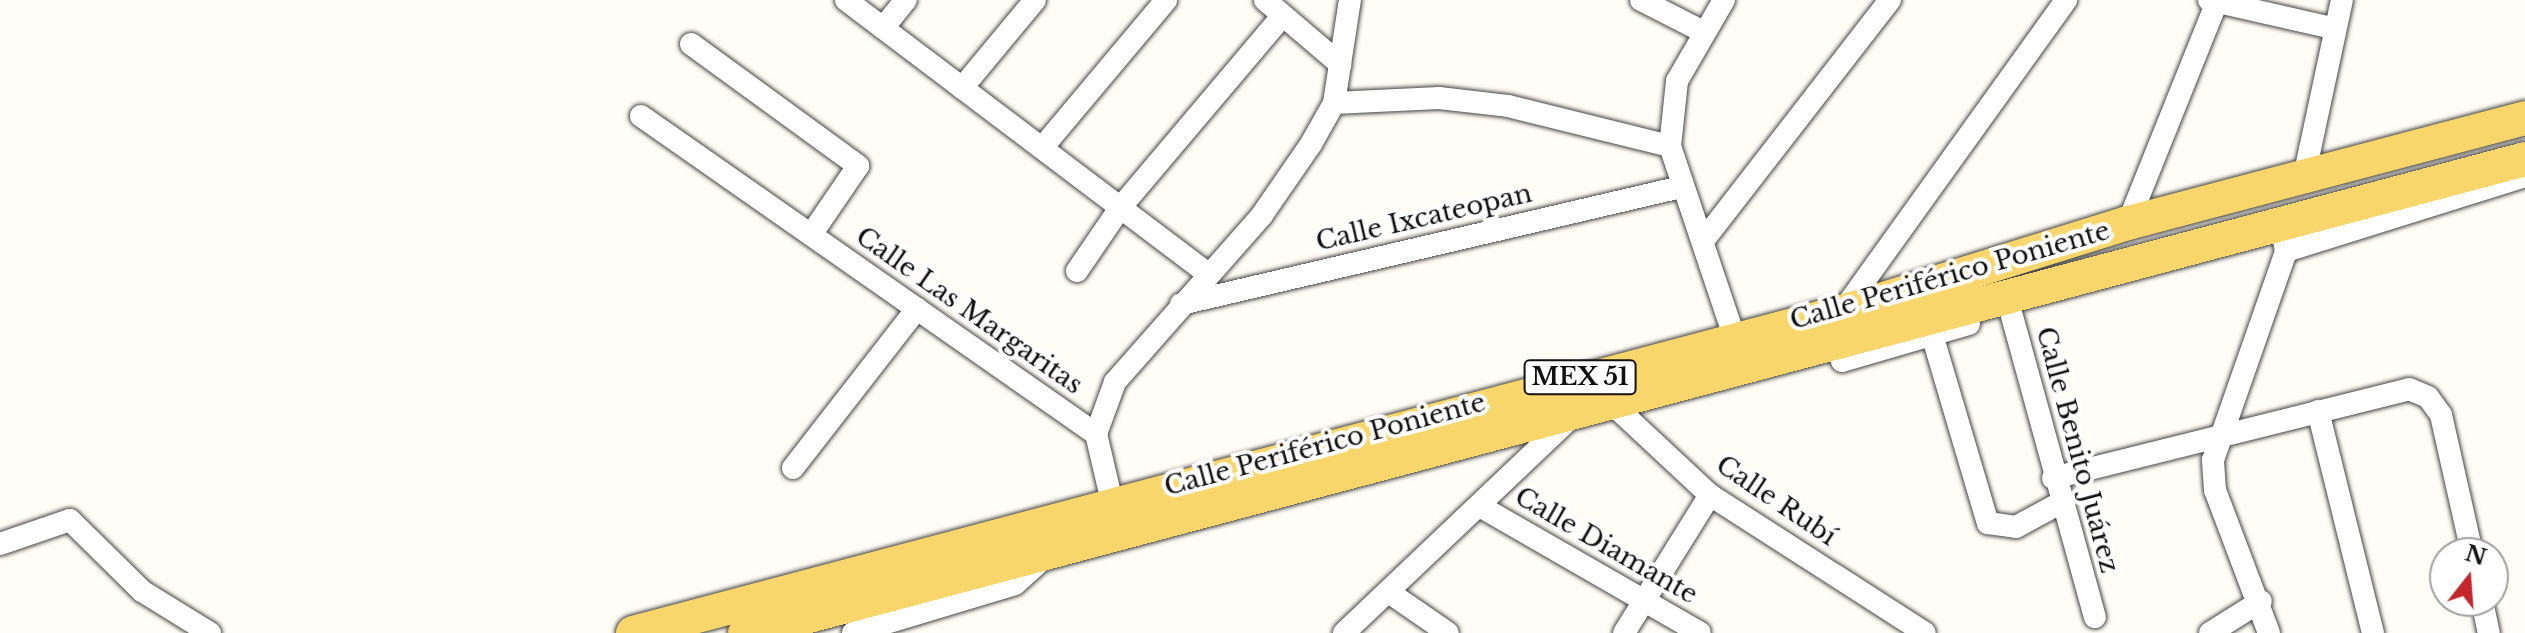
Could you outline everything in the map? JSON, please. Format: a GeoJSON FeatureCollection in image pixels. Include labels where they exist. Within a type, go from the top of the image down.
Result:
{"type":"FeatureCollection","features":[{"type":"Feature","properties":{"kind":"main road","name":"Calle Periférico Poniente"},"geometry":{"type":"LineString","coordinates":[[745,633],[1595,403],[1839,328],[2128,223],[2525,118]]}},
{"type":"Feature","properties":{"kind":"main road","name":"Calle Periférico Poniente"},"geometry":{"type":"LineString","coordinates":[[633,633],[1734,336],[1839,328],[1929,327],[2284,238],[2368,214],[2525,159]]}},
{"type":"Feature","properties":{"kind":"street"},"geometry":{"type":"LineString","coordinates":[[846,0],[1209,275]]}},
{"type":"Feature","properties":{"kind":"street"},"geometry":{"type":"LineString","coordinates":[[883,28],[906,0]]}},
{"type":"Feature","properties":{"kind":"street"},"geometry":{"type":"LineString","coordinates":[[962,88],[1035,0]]}},
{"type":"Feature","properties":{"kind":"street"},"geometry":{"type":"LineString","coordinates":[[1042,148],[1166,0]]}},
{"type":"Feature","properties":{"kind":"street"},"geometry":{"type":"LineString","coordinates":[[1265,0],[1340,64]]}},
{"type":"Feature","properties":{"kind":"street"},"geometry":{"type":"LineString","coordinates":[[1112,502],[1096,434],[1115,382],[1180,304],[1262,215],[1334,103],[1350,0]]}},
{"type":"Feature","properties":{"kind":"street"},"geometry":{"type":"LineString","coordinates":[[1641,0],[1700,30]]}},
{"type":"Feature","properties":{"kind":"street"},"geometry":{"type":"LineString","coordinates":[[1724,0],[1700,30],[1677,81],[1670,146],[1681,187],[1703,241],[1734,336]]}},
{"type":"Feature","properties":{"kind":"street"},"geometry":{"type":"LineString","coordinates":[[1703,241],[1890,0]]}},
{"type":"Feature","properties":{"kind":"street"},"geometry":{"type":"LineString","coordinates":[[1839,328],[2066,0]]}},
{"type":"Feature","properties":{"kind":"street"},"geometry":{"type":"LineString","coordinates":[[2304,177],[2332,28],[2342,0]]}},
{"type":"Feature","properties":{"kind":"street"},"geometry":{"type":"LineString","coordinates":[[2128,223],[2213,1],[2332,28]]}},
{"type":"Feature","properties":{"kind":"street"},"geometry":{"type":"LineString","coordinates":[[1077,271],[1120,208],[1282,16]]}},
{"type":"Feature","properties":{"kind":"street","name":"Calle Las Margaritas"},"geometry":{"type":"LineString","coordinates":[[691,44],[858,166],[811,235]]}},
{"type":"Feature","properties":{"kind":"street"},"geometry":{"type":"LineString","coordinates":[[1334,103],[1439,98],[1508,106],[1670,146]]}},
{"type":"Feature","properties":{"kind":"street","name":"Calle Las Margaritas"},"geometry":{"type":"LineString","coordinates":[[641,116],[1096,434]]}},
{"type":"Feature","properties":{"kind":"street"},"geometry":{"type":"LineString","coordinates":[[2368,214],[2525,176]]}},
{"type":"Feature","properties":{"kind":"street","name":"Calle Ixcateopan"},"geometry":{"type":"LineString","coordinates":[[1180,304],[1681,187]]}},
{"type":"Feature","properties":{"kind":"street"},"geometry":{"type":"LineString","coordinates":[[2269,633],[2261,601],[2215,490],[2217,436],[2284,238]]}},
{"type":"Feature","properties":{"kind":"street","name":"Calle Benito Juárez"},"geometry":{"type":"LineString","coordinates":[[2009,305],[2053,478],[2095,617]]}},
{"type":"Feature","properties":{"kind":"street"},"geometry":{"type":"LineString","coordinates":[[793,468],[917,309]]}},
{"type":"Feature","properties":{"kind":"street"},"geometry":{"type":"LineString","coordinates":[[1929,327],[1988,523],[2016,527],[2060,503]]}},
{"type":"Feature","properties":{"kind":"street"},"geometry":{"type":"LineString","coordinates":[[2053,478],[2409,389],[2428,397],[2441,415],[2468,537]]}},
{"type":"Feature","properties":{"kind":"street"},"geometry":{"type":"LineString","coordinates":[[1344,633],[1595,403]]}},
{"type":"Feature","properties":{"kind":"street","name":"Calle Rubí"},"geometry":{"type":"LineString","coordinates":[[1595,403],[1710,495],[1925,633]]}},
{"type":"Feature","properties":{"kind":"street"},"geometry":{"type":"LineString","coordinates":[[2318,411],[2373,633]]}},
{"type":"Feature","properties":{"kind":"street"},"geometry":{"type":"LineString","coordinates":[[1624,633],[1710,495]]}},
{"type":"Feature","properties":{"kind":"street","name":"Calle Diamante"},"geometry":{"type":"LineString","coordinates":[[1483,508],[1645,598],[1700,633]]}},
{"type":"Feature","properties":{"kind":"street"},"geometry":{"type":"LineString","coordinates":[[0,544],[70,520],[142,591],[210,633]]}},
{"type":"Feature","properties":{"kind":"street"},"geometry":{"type":"LineString","coordinates":[[853,633],[1015,584],[1051,552]]}},
{"type":"Feature","properties":{"kind":"street"},"geometry":{"type":"LineString","coordinates":[[1390,593],[1448,633]]}},
{"type":"Feature","properties":{"kind":"street"},"geometry":{"type":"LineString","coordinates":[[2210,633],[2261,601]]}}]}
